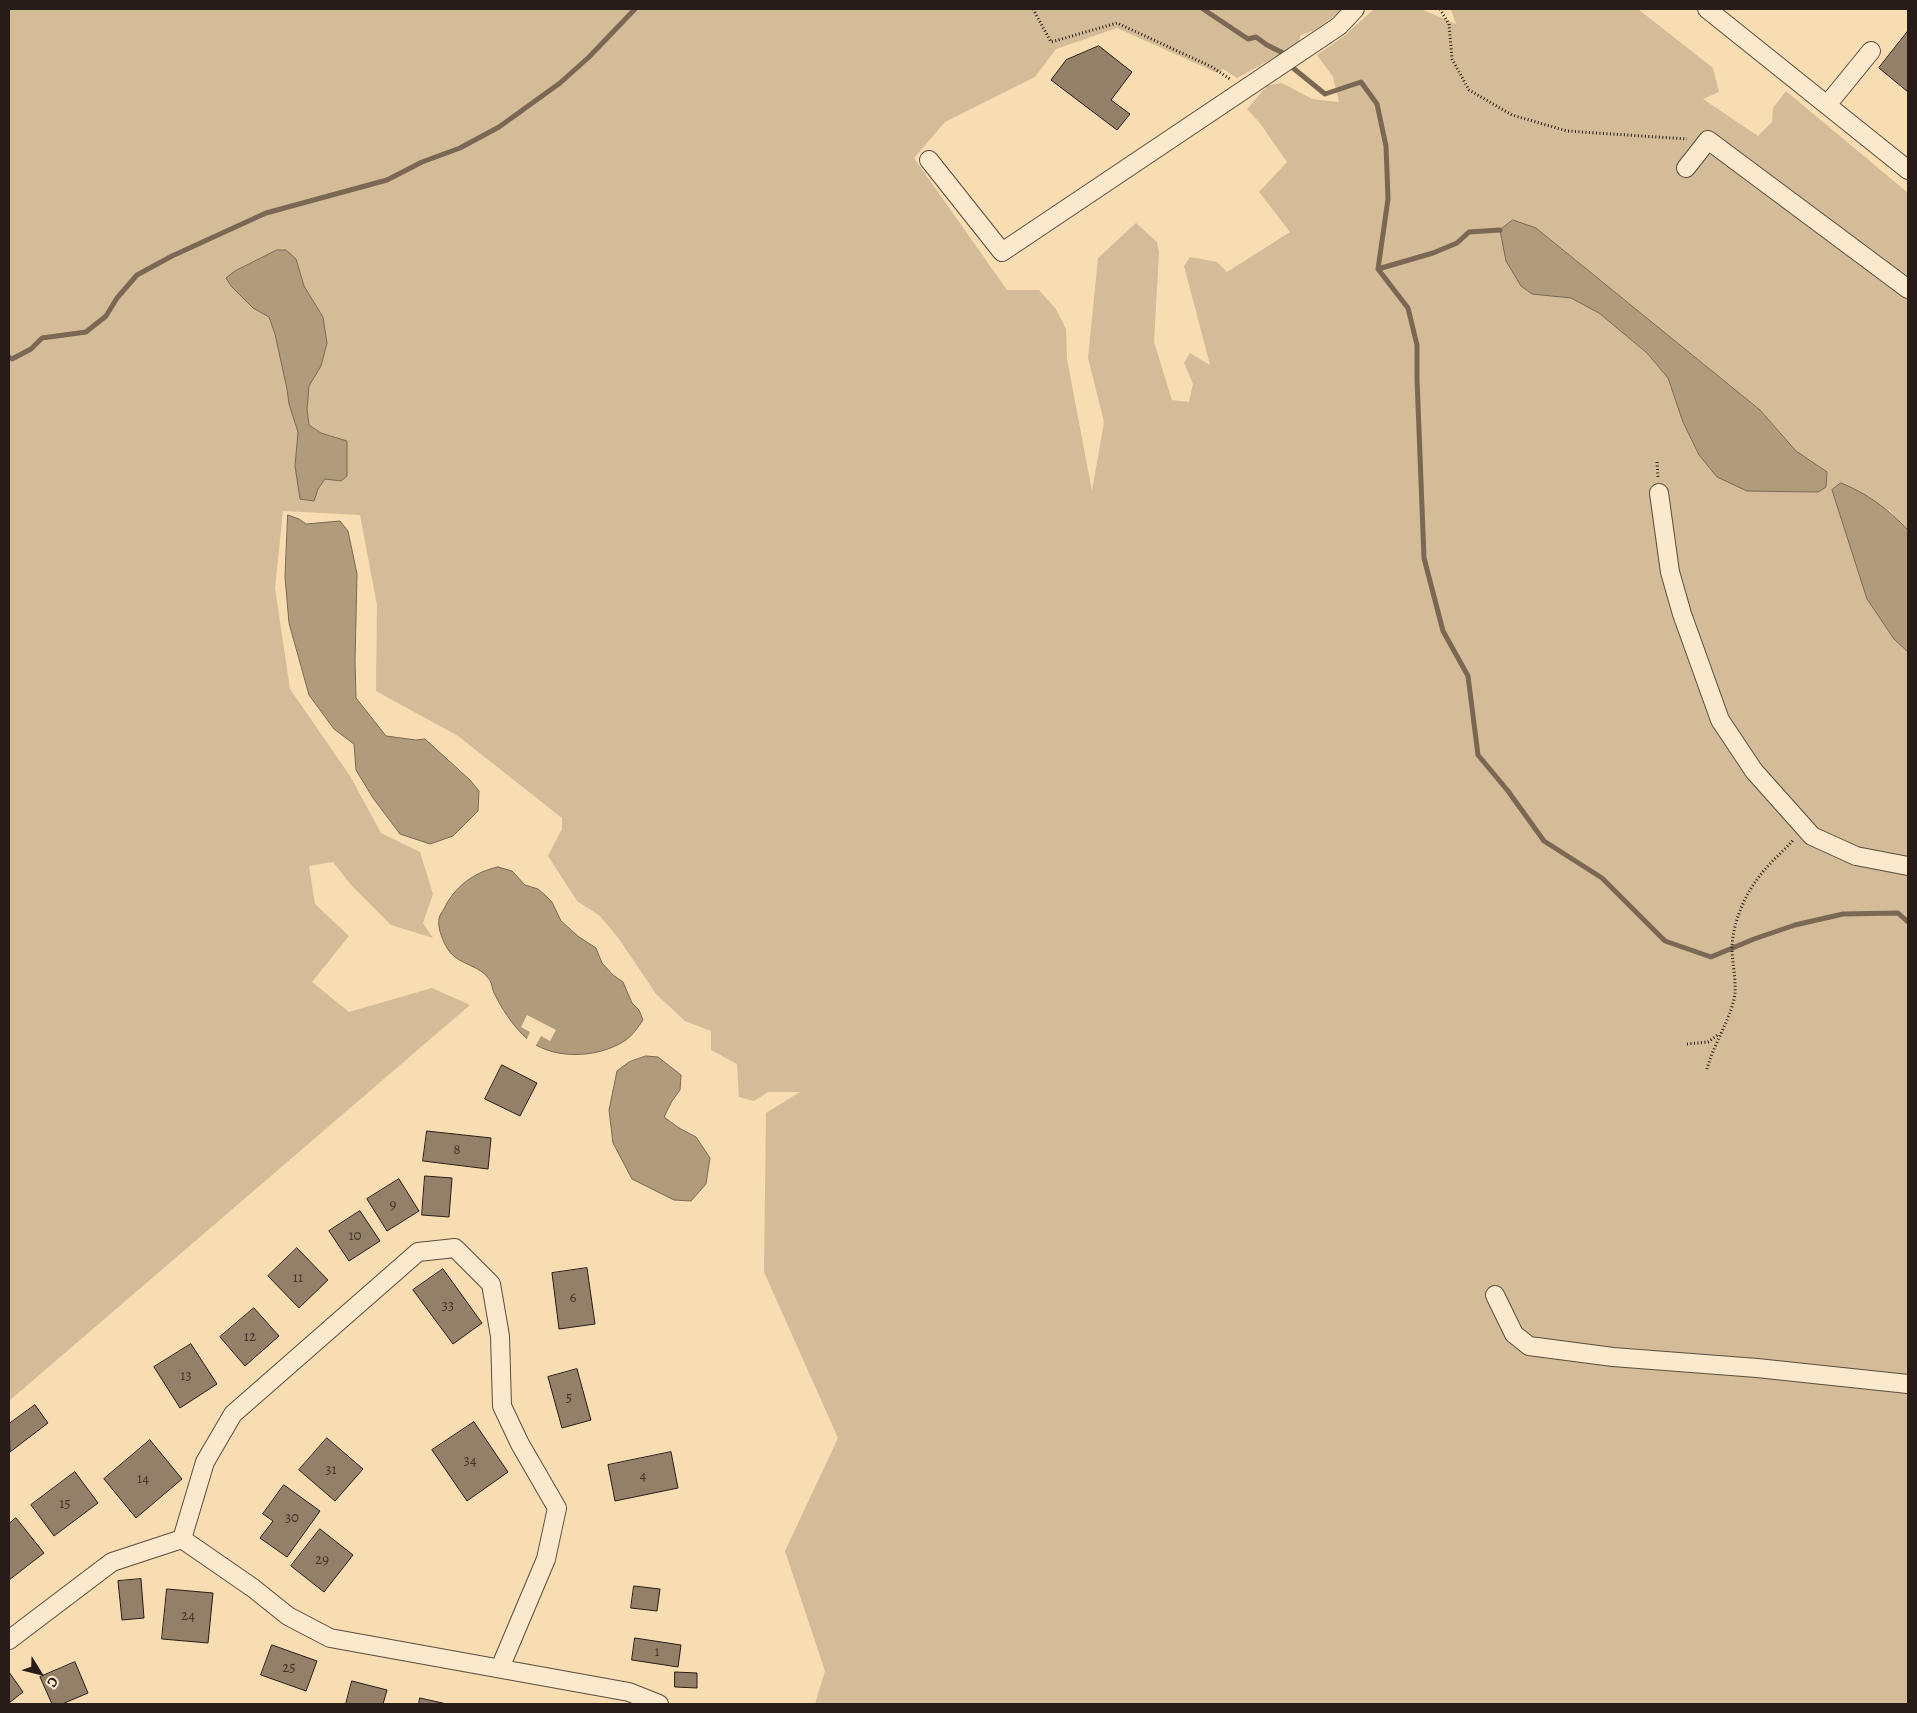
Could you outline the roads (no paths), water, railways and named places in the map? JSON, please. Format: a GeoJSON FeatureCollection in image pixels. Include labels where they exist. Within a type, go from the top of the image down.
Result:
{"type":"FeatureCollection","features":[{"type":"Feature","properties":{"kind":"street"},"geometry":{"type":"LineString","coordinates":[[929,160],[1002,252],[1339,26],[1355,9]]}},
{"type":"Feature","properties":{"kind":"street"},"geometry":{"type":"LineString","coordinates":[[1707,9],[1908,170]]}},
{"type":"Feature","properties":{"kind":"street"},"geometry":{"type":"LineString","coordinates":[[1827,104],[1871,52]]}},
{"type":"Feature","properties":{"kind":"street"},"geometry":{"type":"LineString","coordinates":[[1686,168],[1708,140],[1908,289]]}},
{"type":"Feature","properties":{"kind":"street"},"geometry":{"type":"LineString","coordinates":[[1659,492],[1670,572],[1682,614],[1720,720],[1754,771],[1812,836],[1856,856],[1908,866]]}},
{"type":"Feature","properties":{"kind":"street"},"geometry":{"type":"LineString","coordinates":[[182,1539],[205,1462],[234,1414],[418,1252],[454,1248],[491,1284],[500,1336],[502,1406],[520,1444],[557,1508],[546,1559],[500,1668]]}},
{"type":"Feature","properties":{"kind":"street"},"geometry":{"type":"LineString","coordinates":[[1495,1295],[1514,1334],[1529,1346],[1612,1357],[1757,1368],[1908,1384]]}},
{"type":"Feature","properties":{"kind":"street"},"geometry":{"type":"LineString","coordinates":[[9,1640],[112,1562],[182,1539]]}},
{"type":"Feature","properties":{"kind":"street"},"geometry":{"type":"LineString","coordinates":[[182,1539],[253,1588],[288,1616],[330,1638],[629,1692],[659,1704]]}},
{"type":"Feature","properties":{"kind":"waterway"},"geometry":{"type":"LineString","coordinates":[[9,357],[12,359],[31,349],[42,338],[86,332],[106,316],[117,298],[137,275],[172,256],[266,213],[387,180],[422,162],[460,148],[499,127],[560,83],[589,57],[635,9]]}},
{"type":"Feature","properties":{"kind":"waterway"},"geometry":{"type":"LineString","coordinates":[[1203,9],[1248,39],[1256,37],[1283,53]]}},
{"type":"Feature","properties":{"kind":"waterway"},"geometry":{"type":"LineString","coordinates":[[1293,68],[1325,94],[1361,82],[1377,104],[1386,146],[1388,199],[1378,269],[1408,308],[1417,345],[1424,558],[1443,631],[1468,676],[1478,755],[1508,791],[1544,841],[1602,878],[1665,941],[1711,957],[1754,939],[1795,925],[1843,914],[1898,913],[1908,922]]}},
{"type":"Feature","properties":{"kind":"waterway"},"geometry":{"type":"LineString","coordinates":[[1378,269],[1433,253],[1457,243],[1469,232],[1500,230]]}}]}
